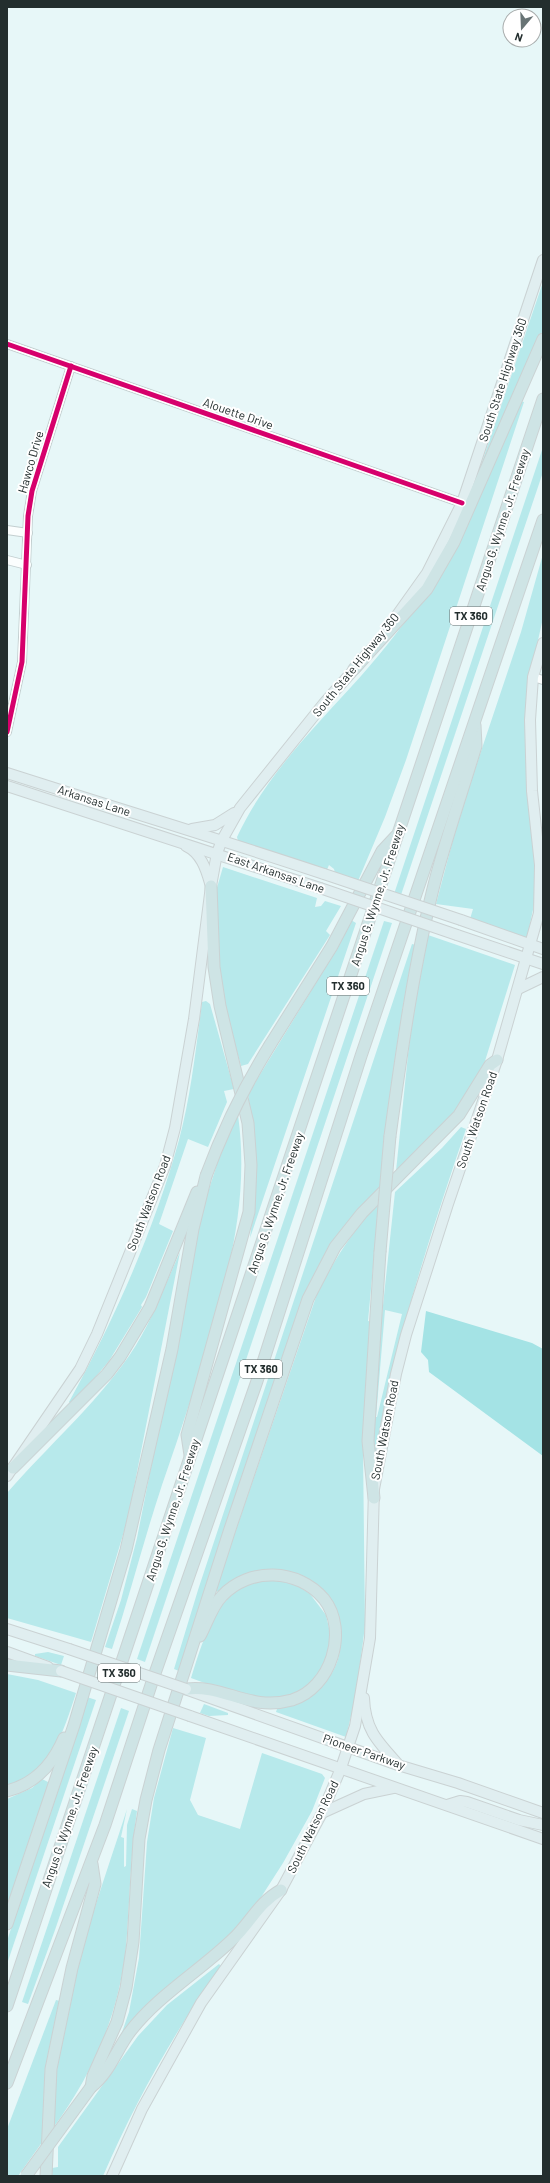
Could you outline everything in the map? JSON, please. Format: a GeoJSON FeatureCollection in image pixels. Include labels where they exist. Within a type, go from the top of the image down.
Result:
{"type":"FeatureCollection","features":[{"type":"Feature","properties":{"kind":"highway"},"geometry":{"type":"LineString","coordinates":[[354,669],[406,614],[427,589],[454,542],[543,340]]}},
{"type":"Feature","properties":{"kind":"highway","name":"Angus G. Wynne, Jr. Freeway"},"geometry":{"type":"LineString","coordinates":[[7,2006],[543,399]]}},
{"type":"Feature","properties":{"kind":"highway","name":"TX 360"},"geometry":{"type":"LineString","coordinates":[[7,2083],[92,1863],[155,1672],[257,1380],[364,1048],[543,520]]}},
{"type":"Feature","properties":{"kind":"highway"},"geometry":{"type":"LineString","coordinates":[[374,1498],[368,1441],[380,1252],[390,1136],[402,1047],[421,942],[436,876],[476,746],[475,718]]}},
{"type":"Feature","properties":{"kind":"highway"},"geometry":{"type":"LineString","coordinates":[[7,1924],[74,1725],[126,1550],[172,1350],[192,1229],[206,1176],[229,1119],[248,1080],[332,946],[382,851],[399,832]]}},
{"type":"Feature","properties":{"kind":"highway"},"geometry":{"type":"LineString","coordinates":[[190,1457],[187,1435],[249,1212],[251,1165],[248,1123],[220,1006],[214,967],[211,886]]}},
{"type":"Feature","properties":{"kind":"highway"},"geometry":{"type":"LineString","coordinates":[[91,2087],[93,2076],[117,2022],[126,1988],[133,1942],[139,1839],[146,1800],[159,1750],[191,1647],[295,1337],[315,1285],[335,1247],[362,1213],[460,1115],[490,1065],[497,1060]]}},
{"type":"Feature","properties":{"kind":"highway"},"geometry":{"type":"LineString","coordinates":[[10,1472],[107,1374],[120,1357],[150,1307],[193,1199],[206,1176]]}},
{"type":"Feature","properties":{"kind":"highway"},"geometry":{"type":"LineString","coordinates":[[186,1689],[199,1687],[264,1704],[279,1703],[295,1699],[305,1694],[324,1676],[333,1653],[335,1627],[324,1600],[306,1585],[289,1576],[261,1575],[241,1581],[220,1598],[200,1637],[191,1647]]}},
{"type":"Feature","properties":{"kind":"highway"},"geometry":{"type":"LineString","coordinates":[[7,1665],[61,1671]]}},
{"type":"Feature","properties":{"kind":"highway"},"geometry":{"type":"LineString","coordinates":[[7,1791],[18,1788],[35,1779],[61,1746],[66,1732],[74,1725]]}},
{"type":"Feature","properties":{"kind":"highway"},"geometry":{"type":"LineString","coordinates":[[46,2176],[51,2069],[72,1968],[95,1884],[92,1863]]}},
{"type":"Feature","properties":{"kind":"highway"},"geometry":{"type":"LineString","coordinates":[[26,2176],[91,2087],[100,2080],[129,2032],[164,1997],[210,1960],[234,1938],[267,1898],[281,1890]]}},
{"type":"Feature","properties":{"kind":"main road","name":"South State Highway 360"},"geometry":{"type":"LineString","coordinates":[[217,853],[222,840],[240,808],[325,702],[384,634],[427,573],[462,503],[543,260]]}},
{"type":"Feature","properties":{"kind":"main road","name":"South Watson Road"},"geometry":{"type":"LineString","coordinates":[[112,2176],[142,2109],[201,2003],[281,1890],[322,1813],[348,1747],[363,1687],[370,1638],[374,1498],[396,1374],[406,1335],[497,1060],[539,912],[540,865],[532,791],[530,728],[533,677],[543,643]]}},
{"type":"Feature","properties":{"kind":"main road","name":"Arkansas Lane"},"geometry":{"type":"LineString","coordinates":[[7,773],[181,829]]}},
{"type":"Feature","properties":{"kind":"main road","name":"East Arkansas Lane"},"geometry":{"type":"LineString","coordinates":[[7,786],[217,853],[543,964]]}},
{"type":"Feature","properties":{"kind":"main road"},"geometry":{"type":"LineString","coordinates":[[181,829],[198,829],[215,825],[224,821],[240,808]]}},
{"type":"Feature","properties":{"kind":"main road","name":"East Arkansas Lane"},"geometry":{"type":"LineString","coordinates":[[181,829],[222,840],[543,949]]}},
{"type":"Feature","properties":{"kind":"main road"},"geometry":{"type":"LineString","coordinates":[[172,839],[196,853],[204,865],[211,886]]}},
{"type":"Feature","properties":{"kind":"main road","name":"South Watson Road"},"geometry":{"type":"LineString","coordinates":[[10,1472],[80,1369],[97,1334],[166,1166],[175,1128],[194,1019],[211,886],[217,853]]}},
{"type":"Feature","properties":{"kind":"main road"},"geometry":{"type":"LineString","coordinates":[[539,912],[543,923]]}},
{"type":"Feature","properties":{"kind":"main road"},"geometry":{"type":"LineString","coordinates":[[518,989],[543,977]]}},
{"type":"Feature","properties":{"kind":"main road","name":"Pioneer Parkway"},"geometry":{"type":"LineString","coordinates":[[7,1629],[186,1689],[398,1765],[458,1782],[543,1812]]}},
{"type":"Feature","properties":{"kind":"main road","name":"Pioneer Parkway"},"geometry":{"type":"LineString","coordinates":[[7,1652],[543,1839]]}},
{"type":"Feature","properties":{"kind":"main road"},"geometry":{"type":"LineString","coordinates":[[363,1687],[368,1726],[374,1737],[398,1765]]}},
{"type":"Feature","properties":{"kind":"main road"},"geometry":{"type":"LineString","coordinates":[[322,1813],[364,1794],[396,1788]]}},
{"type":"Feature","properties":{"kind":"main road"},"geometry":{"type":"LineString","coordinates":[[447,1805],[460,1801],[467,1802],[519,1820],[543,1825]]}},
{"type":"Feature","properties":{"kind":"street","name":"Alouette Drive"},"geometry":{"type":"LineString","coordinates":[[7,344],[462,503]]}},
{"type":"Feature","properties":{"kind":"street","name":"Hawco Drive"},"geometry":{"type":"LineString","coordinates":[[7,732],[22,662],[28,516],[37,472],[70,366]]}},
{"type":"Feature","properties":{"kind":"street"},"geometry":{"type":"LineString","coordinates":[[7,530],[28,533]]}},
{"type":"Feature","properties":{"kind":"street"},"geometry":{"type":"LineString","coordinates":[[7,560],[27,565]]}},
{"type":"Feature","properties":{"kind":"street"},"geometry":{"type":"LineString","coordinates":[[533,677],[543,680]]}},
{"type":"Feature","properties":{"kind":"shaded area"},"geometry":{"type":"Polygon","coordinates":[[[543,282],[543,330],[482,470],[480,468],[543,282]]]}},
{"type":"Feature","properties":{"kind":"shaded area"},"geometry":{"type":"Polygon","coordinates":[[[520,401],[524,402],[406,760],[385,817],[358,881],[335,873],[334,869],[329,865],[326,872],[238,841],[237,837],[249,815],[277,772],[309,733],[378,656],[427,592],[520,401]]]}},
{"type":"Feature","properties":{"kind":"shaded area"},"geometry":{"type":"Polygon","coordinates":[[[543,447],[543,472],[401,895],[394,894],[543,447]]]}},
{"type":"Feature","properties":{"kind":"shaded area"},"geometry":{"type":"Polygon","coordinates":[[[543,554],[543,618],[527,689],[525,738],[535,868],[534,905],[527,938],[470,919],[473,909],[436,904],[459,817],[521,632],[543,554]]]}},
{"type":"Feature","properties":{"kind":"shaded area"},"geometry":{"type":"Polygon","coordinates":[[[223,867],[317,898],[315,907],[321,906],[325,901],[341,906],[326,931],[330,935],[248,1064],[241,1066],[220,990],[216,891],[223,867]]]}},
{"type":"Feature","properties":{"kind":"shaded area"},"geometry":{"type":"Polygon","coordinates":[[[351,920],[356,923],[250,1238],[256,1184],[256,1149],[248,1094],[308,996],[351,920]]]}},
{"type":"Feature","properties":{"kind":"shaded area"},"geometry":{"type":"Polygon","coordinates":[[[384,921],[392,923],[145,1662],[137,1659],[384,921]]]}},
{"type":"Feature","properties":{"kind":"shaded area"},"geometry":{"type":"Polygon","coordinates":[[[428,935],[515,965],[480,1077],[455,1116],[396,1171],[412,1016],[428,935]]]}},
{"type":"Feature","properties":{"kind":"shaded area"},"geometry":{"type":"Polygon","coordinates":[[[412,944],[416,945],[403,1006],[380,1189],[321,1263],[217,1556],[179,1671],[174,1669],[198,1590],[412,944]]]}},
{"type":"Feature","properties":{"kind":"shaded area"},"geometry":{"type":"Polygon","coordinates":[[[206,1001],[210,1004],[234,1089],[224,1091],[227,1102],[208,1147],[188,1139],[159,1224],[173,1231],[146,1297],[141,1305],[142,1307],[109,1361],[72,1405],[69,1402],[117,1307],[132,1274],[158,1208],[179,1140],[187,1106],[202,1002],[206,1001]]]}},
{"type":"Feature","properties":{"kind":"shaded area"},"geometry":{"type":"Polygon","coordinates":[[[238,1115],[241,1142],[240,1194],[228,1270],[203,1362],[155,1505],[112,1649],[105,1647],[121,1600],[137,1538],[201,1214],[220,1155],[238,1115]]]}},
{"type":"Feature","properties":{"kind":"shaded area"},"geometry":{"type":"Polygon","coordinates":[[[461,1127],[466,1129],[425,1254],[401,1337],[382,1422],[375,1466],[371,1464],[374,1390],[395,1192],[442,1148],[461,1127]],[[385,1310],[376,1417],[377,1417],[402,1314],[385,1310]]]}},
{"type":"Feature","properties":{"kind":"shaded area"},"geometry":{"type":"Polygon","coordinates":[[[379,1203],[368,1321],[372,1322],[363,1449],[365,1626],[356,1695],[346,1737],[276,1712],[277,1709],[301,1700],[312,1693],[331,1675],[340,1651],[340,1637],[330,1605],[273,1571],[221,1592],[215,1591],[317,1294],[330,1269],[345,1246],[379,1203]]]}},
{"type":"Feature","properties":{"kind":"shaded area"},"geometry":{"type":"Polygon","coordinates":[[[180,1252],[128,1518],[91,1642],[7,1618],[7,1493],[86,1409],[129,1356],[151,1318],[180,1252]]]}},
{"type":"Feature","properties":{"kind":"shaded area"},"geometry":{"type":"Polygon","coordinates":[[[426,1311],[532,1343],[543,1349],[543,1456],[429,1372],[428,1360],[421,1352],[426,1311]]]}},
{"type":"Feature","properties":{"kind":"shaded area"},"geometry":{"type":"Polygon","coordinates":[[[269,1579],[298,1586],[310,1594],[326,1615],[331,1637],[330,1652],[321,1674],[296,1695],[265,1700],[221,1689],[191,1678],[208,1629],[225,1602],[237,1591],[251,1583],[269,1579]]]}},
{"type":"Feature","properties":{"kind":"shaded area"},"geometry":{"type":"Polygon","coordinates":[[[48,1652],[64,1656],[61,1665],[35,1656],[35,1654],[48,1652]]]}},
{"type":"Feature","properties":{"kind":"shaded area"},"geometry":{"type":"Polygon","coordinates":[[[7,1674],[38,1680],[76,1693],[61,1735],[51,1754],[37,1772],[31,1777],[7,1788],[7,1674]]]}},
{"type":"Feature","properties":{"kind":"shaded area"},"geometry":{"type":"Polygon","coordinates":[[[87,1697],[96,1700],[7,1964],[7,1941],[87,1697]]]}},
{"type":"Feature","properties":{"kind":"shaded area"},"geometry":{"type":"Polygon","coordinates":[[[204,1704],[228,1713],[228,1715],[209,1716],[200,1713],[204,1704]]]}},
{"type":"Feature","properties":{"kind":"shaded area"},"geometry":{"type":"Polygon","coordinates":[[[121,1708],[129,1711],[55,1930],[28,2004],[22,2002],[121,1708]]]}},
{"type":"Feature","properties":{"kind":"shaded area"},"geometry":{"type":"Polygon","coordinates":[[[173,1728],[206,1738],[190,1800],[198,1815],[240,1829],[262,1753],[322,1774],[325,1778],[312,1811],[283,1863],[258,1902],[227,1938],[119,2041],[129,2012],[139,1958],[147,1842],[154,1798],[173,1728]]]}},
{"type":"Feature","properties":{"kind":"shaded area"},"geometry":{"type":"Polygon","coordinates":[[[42,1779],[50,1783],[7,1907],[7,1799],[32,1788],[42,1779]]]}},
{"type":"Feature","properties":{"kind":"shaded area"},"geometry":{"type":"Polygon","coordinates":[[[127,1809],[121,1837],[124,1838],[124,1867],[126,1866],[127,1825],[132,1809],[137,1811],[131,1862],[126,1947],[117,1996],[102,2042],[92,2065],[53,2128],[57,2067],[67,2007],[87,1932],[127,1809]]]}},
{"type":"Feature","properties":{"kind":"shaded area"},"geometry":{"type":"Polygon","coordinates":[[[219,1964],[221,1966],[187,2016],[156,2068],[128,2121],[103,2176],[51,2176],[52,2168],[58,2167],[58,2147],[138,2036],[167,2005],[219,1964]]]}},
{"type":"Feature","properties":{"kind":"shaded area"},"geometry":{"type":"Polygon","coordinates":[[[56,2000],[60,2001],[43,2141],[18,2176],[7,2176],[7,2129],[56,2000]]]}},
{"type":"Feature","properties":{"kind":"cycle path"},"geometry":{"type":"LineString","coordinates":[[7,344],[462,503]]}},
{"type":"Feature","properties":{"kind":"cycle path"},"geometry":{"type":"LineString","coordinates":[[7,732],[22,662],[28,516],[32,491],[71,366]]}}]}
